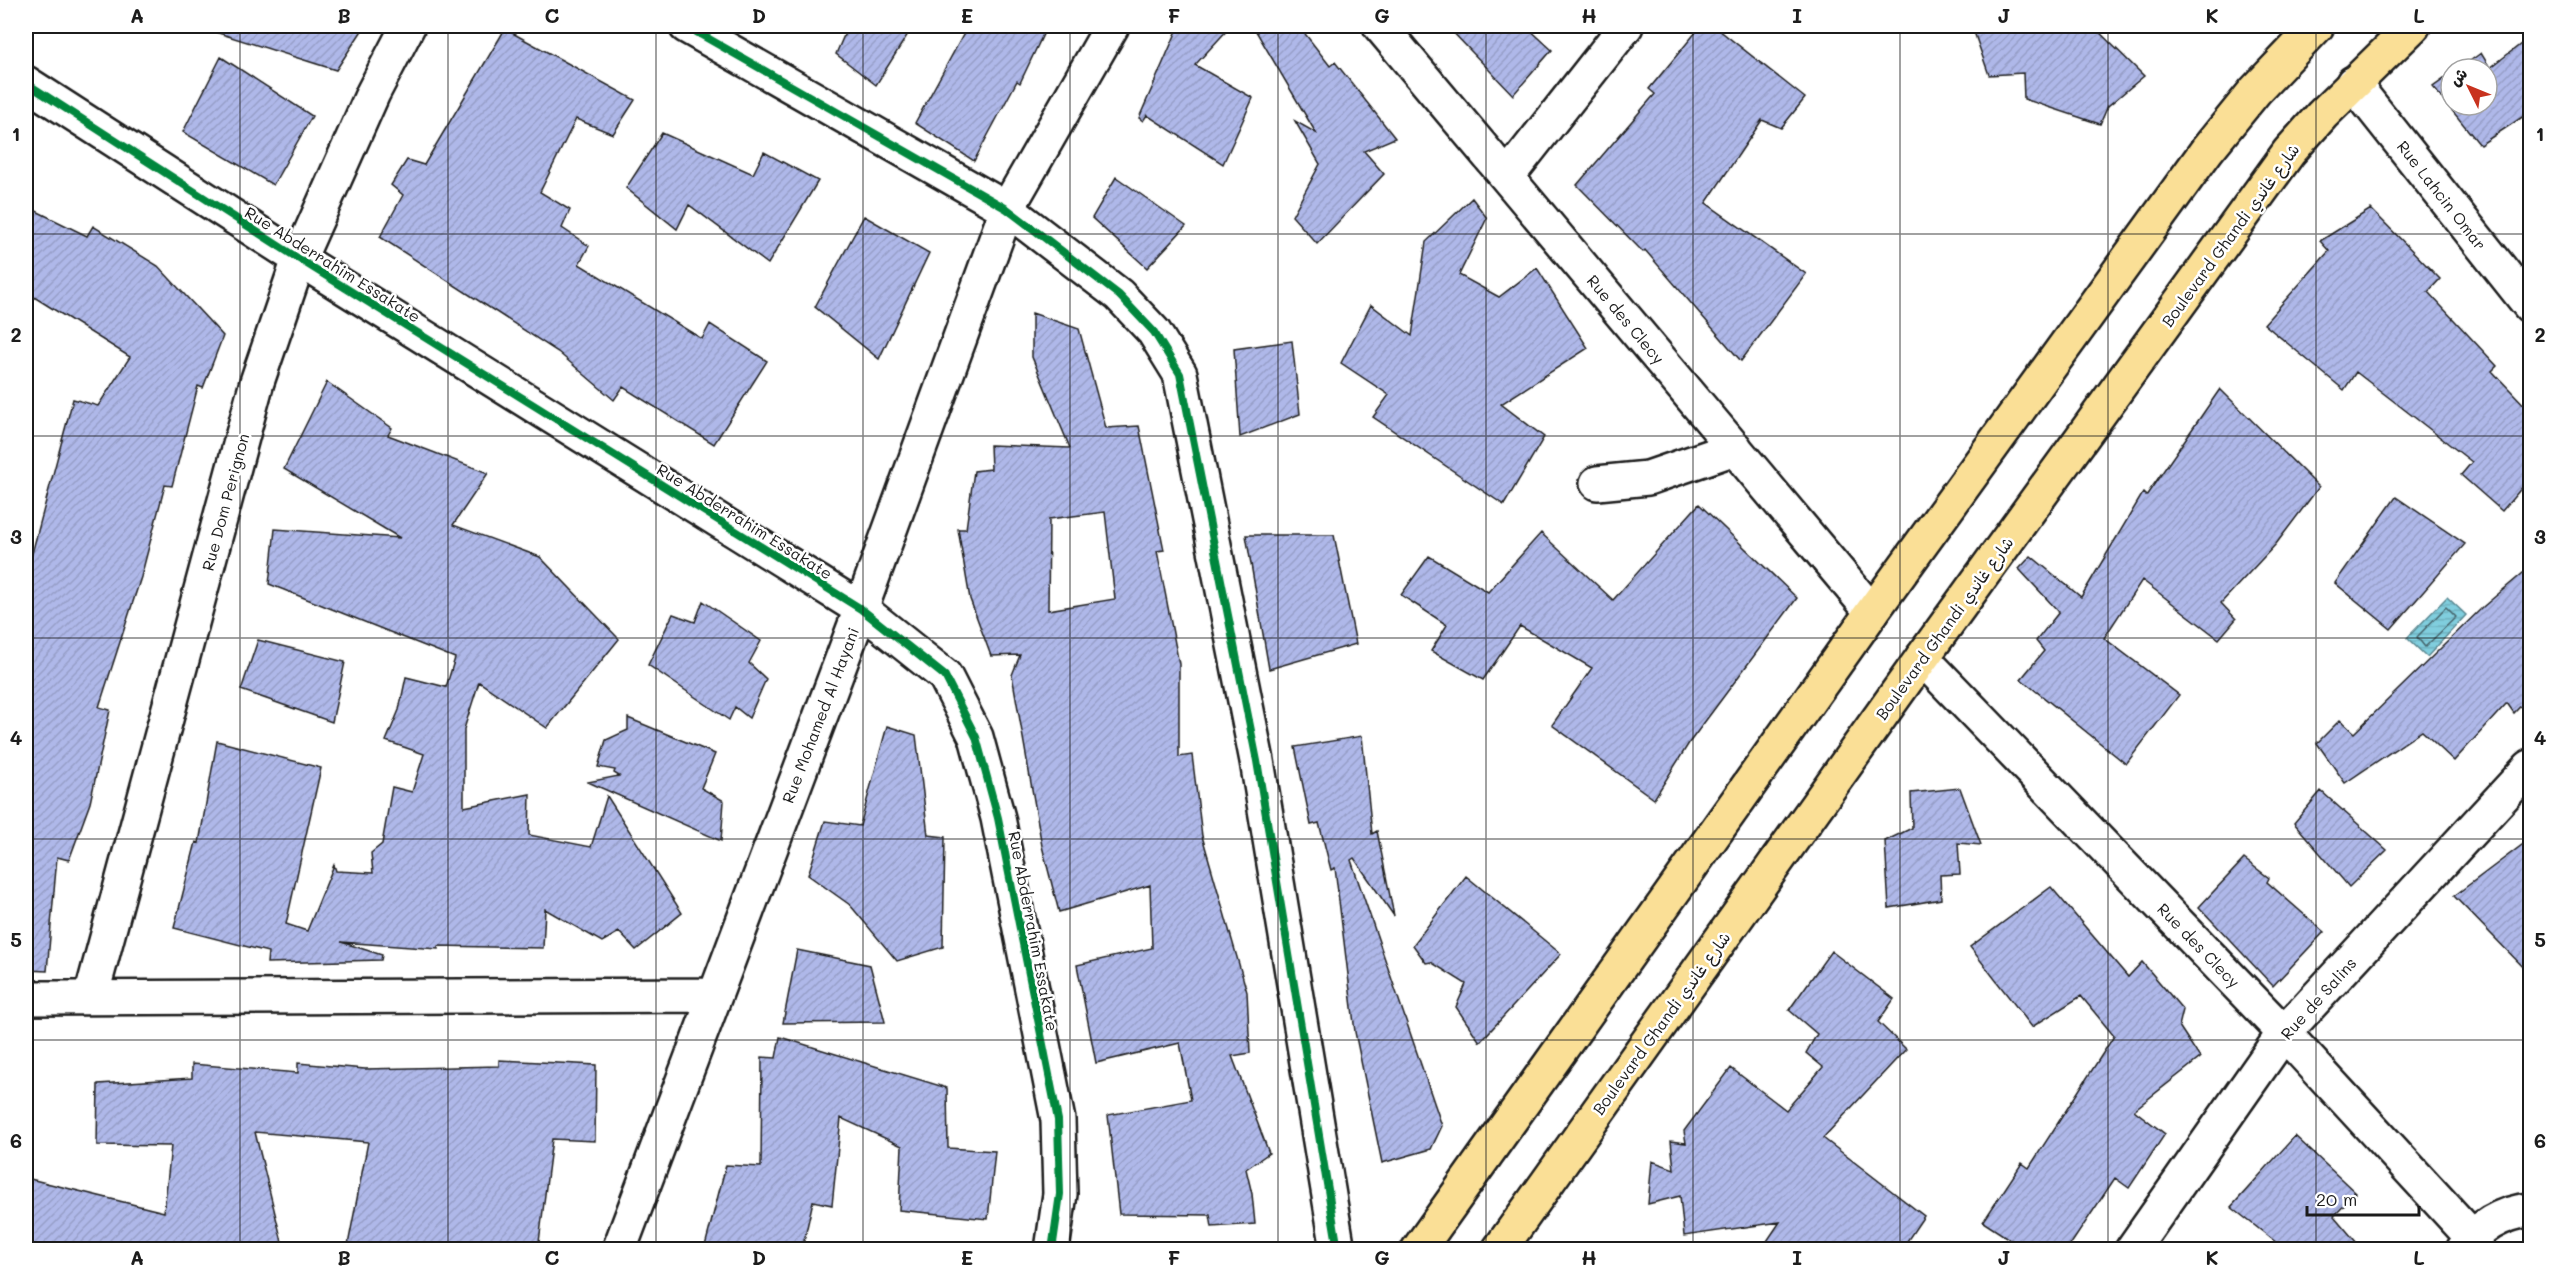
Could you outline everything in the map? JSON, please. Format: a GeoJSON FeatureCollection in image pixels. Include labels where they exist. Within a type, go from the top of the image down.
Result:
{"type":"FeatureCollection","features":[{"type":"Feature","properties":{"kind":"main road"},"geometry":{"type":"LineString","coordinates":[[1418,1250],[1872,612],[2207,150],[2255,91],[2316,26]]}},
{"type":"Feature","properties":{"kind":"main road","name":"Boulevard Ghandi شارع غاندي"},"geometry":{"type":"LineString","coordinates":[[1499,1250],[1922,658],[2289,152],[2353,83],[2413,26]]}},
{"type":"Feature","properties":{"kind":"street","name":"Rue Dom Perignon"},"geometry":{"type":"LineString","coordinates":[[91,997],[257,382],[299,258],[373,93],[408,26]]}},
{"type":"Feature","properties":{"kind":"street"},"geometry":{"type":"LineString","coordinates":[[686,26],[1007,209],[1119,295],[1154,332],[1180,374],[1257,761],[1338,1250]]}},
{"type":"Feature","properties":{"kind":"street","name":"Rue Mohamed Al Hayani"},"geometry":{"type":"LineString","coordinates":[[619,1250],[861,609],[1007,209],[1112,26]]}},
{"type":"Feature","properties":{"kind":"street","name":"Rue des Clecy"},"geometry":{"type":"LineString","coordinates":[[1380,26],[1872,612]]}},
{"type":"Feature","properties":{"kind":"street"},"geometry":{"type":"LineString","coordinates":[[1507,177],[1626,26]]}},
{"type":"Feature","properties":{"kind":"street","name":"Rue Abderrahim Essakate"},"geometry":{"type":"LineString","coordinates":[[26,83],[299,258],[861,609],[945,676],[976,737],[998,818],[1058,1120],[1060,1194],[1052,1250]]}},
{"type":"Feature","properties":{"kind":"street","name":"Rue Lahcin Omar"},"geometry":{"type":"LineString","coordinates":[[2353,83],[2530,306]]}},
{"type":"Feature","properties":{"kind":"street"},"geometry":{"type":"LineString","coordinates":[[1597,483],[1648,478],[1735,448]]}},
{"type":"Feature","properties":{"kind":"street","name":"Rue des Clecy"},"geometry":{"type":"LineString","coordinates":[[1922,658],[2284,1033],[2467,1243]]}},
{"type":"Feature","properties":{"kind":"street","name":"Rue de Salins"},"geometry":{"type":"LineString","coordinates":[[2132,1250],[2284,1033],[2530,767]]}},
{"type":"Feature","properties":{"kind":"street"},"geometry":{"type":"LineString","coordinates":[[26,998],[714,995]]}},
{"type":"Feature","properties":{"kind":"street"},"geometry":{"type":"LineString","coordinates":[[2467,1243],[2499,1218],[2530,1210]]}},
{"type":"Feature","properties":{"kind":"water"},"geometry":{"type":"Polygon","coordinates":[[[2447,597],[2466,615],[2427,657],[2407,638],[2447,597]]]}},
{"type":"Feature","properties":{"kind":"building"},"geometry":{"type":"Polygon","coordinates":[[[216,26],[365,26],[336,70],[215,32],[216,26]]]}},
{"type":"Feature","properties":{"kind":"building"},"geometry":{"type":"Polygon","coordinates":[[[848,26],[913,26],[876,85],[836,54],[848,26]]]}},
{"type":"Feature","properties":{"kind":"building"},"geometry":{"type":"Polygon","coordinates":[[[968,26],[1047,26],[1020,83],[1017,81],[974,161],[915,123],[968,26]]]}},
{"type":"Feature","properties":{"kind":"building"},"geometry":{"type":"Polygon","coordinates":[[[1179,26],[1231,26],[1195,65],[1253,98],[1223,164],[1147,115],[1143,121],[1139,118],[1179,26]]]}},
{"type":"Feature","properties":{"kind":"building"},"geometry":{"type":"Polygon","coordinates":[[[1253,26],[1299,26],[1330,66],[1335,62],[1395,138],[1364,151],[1384,174],[1317,244],[1292,216],[1320,164],[1295,121],[1316,133],[1253,26]]]}},
{"type":"Feature","properties":{"kind":"building"},"geometry":{"type":"Polygon","coordinates":[[[1447,26],[1526,26],[1552,50],[1513,95],[1447,26]]]}},
{"type":"Feature","properties":{"kind":"building"},"geometry":{"type":"Polygon","coordinates":[[[1701,26],[1714,26],[1805,98],[1781,128],[1762,120],[1706,203],[1806,274],[1741,361],[1645,250],[1643,252],[1577,185],[1655,94],[1649,89],[1701,26]]]}},
{"type":"Feature","properties":{"kind":"building"},"geometry":{"type":"Polygon","coordinates":[[[1972,26],[2093,26],[2144,76],[2108,106],[2100,124],[2024,99],[2023,73],[1989,75],[1972,26]]]}},
{"type":"Feature","properties":{"kind":"building"},"geometry":{"type":"Polygon","coordinates":[[[505,29],[635,100],[613,134],[576,119],[540,192],[570,210],[562,228],[589,246],[579,264],[702,339],[710,324],[767,361],[714,444],[623,387],[614,400],[558,352],[380,237],[403,195],[391,185],[407,160],[424,165],[505,29]]]}},
{"type":"Feature","properties":{"kind":"building"},"geometry":{"type":"Polygon","coordinates":[[[2530,37],[2530,112],[2480,145],[2457,117],[2499,117],[2499,61],[2530,37]]]}},
{"type":"Feature","properties":{"kind":"building"},"geometry":{"type":"Polygon","coordinates":[[[221,57],[312,116],[273,185],[183,132],[221,57]]]}},
{"type":"Feature","properties":{"kind":"building"},"geometry":{"type":"Polygon","coordinates":[[[2439,83],[2439,94],[2433,87],[2439,83]]]}},
{"type":"Feature","properties":{"kind":"building"},"geometry":{"type":"Polygon","coordinates":[[[662,133],[753,174],[764,152],[818,181],[768,264],[689,205],[677,229],[626,188],[662,133]]]}},
{"type":"Feature","properties":{"kind":"building"},"geometry":{"type":"Polygon","coordinates":[[[1116,177],[1186,226],[1147,268],[1092,218],[1116,177]]]}},
{"type":"Feature","properties":{"kind":"building"},"geometry":{"type":"Polygon","coordinates":[[[1472,198],[1487,218],[1459,275],[1499,297],[1537,268],[1588,348],[1501,404],[1544,437],[1504,505],[1373,417],[1389,395],[1341,363],[1371,305],[1412,336],[1426,242],[1472,198]]]}},
{"type":"Feature","properties":{"kind":"building"},"geometry":{"type":"Polygon","coordinates":[[[26,206],[87,236],[93,226],[158,266],[223,336],[203,388],[198,386],[172,486],[165,485],[141,577],[99,707],[110,710],[90,803],[69,860],[57,857],[47,971],[26,970],[26,576],[73,399],[98,406],[130,357],[26,292],[26,206]]]}},
{"type":"Feature","properties":{"kind":"building"},"geometry":{"type":"Polygon","coordinates":[[[2371,209],[2440,279],[2428,292],[2497,366],[2492,371],[2530,411],[2530,478],[2502,511],[2461,475],[2472,462],[2356,372],[2344,390],[2264,324],[2329,251],[2320,241],[2371,209]]]}},
{"type":"Feature","properties":{"kind":"building"},"geometry":{"type":"Polygon","coordinates":[[[864,216],[929,253],[879,359],[815,307],[864,216]]]}},
{"type":"Feature","properties":{"kind":"building"},"geometry":{"type":"Polygon","coordinates":[[[1032,313],[1079,329],[1106,428],[1139,426],[1164,550],[1157,551],[1179,664],[1179,757],[1192,755],[1202,836],[1247,992],[1250,1053],[1232,1056],[1269,1153],[1246,1169],[1252,1194],[1255,1224],[1212,1227],[1210,1215],[1119,1214],[1108,1115],[1191,1100],[1180,1043],[1096,1063],[1077,965],[1152,948],[1150,885],[1059,912],[1042,846],[1012,675],[1020,655],[991,656],[970,599],[958,529],[966,529],[974,471],[991,469],[990,445],[1070,448],[1032,357],[1032,313]],[[1105,512],[1049,519],[1048,610],[1115,599],[1105,512]]]}},
{"type":"Feature","properties":{"kind":"building"},"geometry":{"type":"Polygon","coordinates":[[[1292,341],[1300,414],[1240,437],[1234,349],[1292,341]]]}},
{"type":"Feature","properties":{"kind":"building"},"geometry":{"type":"Polygon","coordinates":[[[327,382],[392,428],[388,435],[488,473],[453,525],[540,557],[619,639],[547,728],[479,682],[464,729],[464,807],[530,794],[529,835],[591,847],[607,796],[682,913],[636,950],[619,932],[602,942],[545,909],[543,948],[438,946],[438,949],[341,942],[382,955],[381,960],[267,963],[268,952],[174,928],[196,842],[199,843],[217,741],[321,768],[286,924],[307,931],[334,865],[336,871],[373,873],[371,853],[382,844],[392,787],[412,792],[424,754],[386,741],[399,710],[406,677],[446,687],[455,658],[269,584],[275,529],[400,538],[284,469],[327,382]]]}},
{"type":"Feature","properties":{"kind":"building"},"geometry":{"type":"Polygon","coordinates":[[[2220,389],[2319,487],[2276,544],[2221,603],[2236,619],[2219,639],[2142,580],[2104,638],[2179,695],[2126,764],[2021,679],[2044,651],[2036,641],[2059,612],[2019,569],[2031,556],[2081,597],[2143,493],[2146,496],[2220,389]]]}},
{"type":"Feature","properties":{"kind":"building"},"geometry":{"type":"Polygon","coordinates":[[[2396,497],[2465,544],[2391,629],[2335,583],[2396,497]]]}},
{"type":"Feature","properties":{"kind":"building"},"geometry":{"type":"Polygon","coordinates":[[[1699,504],[1797,598],[1689,743],[1654,799],[1552,725],[1592,668],[1520,626],[1483,680],[1431,651],[1447,625],[1401,595],[1429,556],[1488,592],[1541,533],[1613,600],[1699,504]]]}},
{"type":"Feature","properties":{"kind":"building"},"geometry":{"type":"Polygon","coordinates":[[[1246,535],[1334,535],[1356,644],[1269,669],[1246,535]]]}},
{"type":"Feature","properties":{"kind":"building"},"geometry":{"type":"Polygon","coordinates":[[[2530,567],[2530,696],[2514,713],[2507,703],[2454,761],[2422,731],[2345,783],[2317,743],[2340,720],[2354,733],[2484,606],[2530,567]]]}},
{"type":"Feature","properties":{"kind":"building"},"geometry":{"type":"Polygon","coordinates":[[[703,601],[761,641],[749,663],[766,679],[749,718],[735,707],[729,720],[648,665],[673,614],[695,622],[703,601]]]}},
{"type":"Feature","properties":{"kind":"building"},"geometry":{"type":"Polygon","coordinates":[[[258,640],[345,662],[332,722],[241,690],[258,640]]]}},
{"type":"Feature","properties":{"kind":"building"},"geometry":{"type":"Polygon","coordinates":[[[628,718],[715,754],[701,788],[724,801],[721,841],[588,782],[619,776],[614,773],[615,770],[598,767],[606,740],[628,730],[628,718]]]}},
{"type":"Feature","properties":{"kind":"building"},"geometry":{"type":"Polygon","coordinates":[[[887,726],[916,735],[928,835],[945,837],[943,947],[897,961],[850,905],[808,875],[825,821],[860,826],[887,726]]]}},
{"type":"Feature","properties":{"kind":"building"},"geometry":{"type":"Polygon","coordinates":[[[1362,736],[1372,834],[1377,831],[1394,916],[1354,858],[1351,860],[1442,1126],[1431,1149],[1382,1163],[1355,1032],[1335,868],[1331,870],[1319,823],[1311,825],[1295,747],[1362,736]]]}},
{"type":"Feature","properties":{"kind":"building"},"geometry":{"type":"Polygon","coordinates":[[[1960,788],[1981,845],[1958,843],[1960,874],[1940,875],[1941,899],[1889,908],[1885,841],[1912,828],[1911,793],[1960,788]]]}},
{"type":"Feature","properties":{"kind":"building"},"geometry":{"type":"Polygon","coordinates":[[[2321,791],[2387,850],[2349,887],[2294,823],[2321,791]]]}},
{"type":"Feature","properties":{"kind":"building"},"geometry":{"type":"Polygon","coordinates":[[[2530,839],[2530,974],[2454,896],[2530,839]]]}},
{"type":"Feature","properties":{"kind":"building"},"geometry":{"type":"Polygon","coordinates":[[[2244,859],[2269,878],[2267,882],[2324,932],[2273,986],[2199,907],[2244,859]]]}},
{"type":"Feature","properties":{"kind":"building"},"geometry":{"type":"Polygon","coordinates":[[[1466,876],[1561,954],[1480,1042],[1456,1007],[1466,984],[1431,962],[1426,963],[1413,945],[1466,876]]]}},
{"type":"Feature","properties":{"kind":"building"},"geometry":{"type":"Polygon","coordinates":[[[2051,887],[2128,977],[2142,962],[2183,1010],[2179,1026],[2200,1058],[2134,1110],[2165,1134],[2129,1188],[2115,1178],[2067,1250],[2026,1250],[1983,1222],[2022,1163],[2029,1168],[2114,1036],[2081,996],[2032,1027],[1970,947],[2051,887]]]}},
{"type":"Feature","properties":{"kind":"building"},"geometry":{"type":"Polygon","coordinates":[[[797,950],[870,965],[885,1022],[783,1023],[797,950]]]}},
{"type":"Feature","properties":{"kind":"building"},"geometry":{"type":"Polygon","coordinates":[[[1831,951],[1894,999],[1878,1022],[1906,1049],[1823,1138],[1924,1216],[1901,1250],[1761,1250],[1780,1222],[1684,1236],[1680,1196],[1648,1204],[1652,1161],[1674,1169],[1671,1141],[1686,1143],[1684,1131],[1731,1068],[1786,1110],[1823,1067],[1806,1053],[1817,1034],[1789,1010],[1831,951]]]}},
{"type":"Feature","properties":{"kind":"building"},"geometry":{"type":"Polygon","coordinates":[[[780,1037],[947,1088],[948,1148],[995,1151],[988,1219],[899,1210],[902,1146],[841,1118],[832,1205],[813,1201],[802,1250],[704,1250],[726,1165],[761,1167],[762,1057],[776,1058],[780,1037]]]}},
{"type":"Feature","properties":{"kind":"building"},"geometry":{"type":"Polygon","coordinates":[[[499,1060],[596,1065],[595,1141],[552,1139],[538,1250],[347,1250],[368,1142],[255,1132],[284,1250],[26,1250],[26,1178],[164,1212],[171,1146],[97,1145],[98,1084],[192,1078],[192,1064],[298,1073],[298,1063],[365,1069],[499,1066],[499,1060]]]}},
{"type":"Feature","properties":{"kind":"building"},"geometry":{"type":"Polygon","coordinates":[[[2295,1136],[2356,1193],[2334,1216],[2363,1250],[2286,1250],[2231,1207],[2295,1136]]]}},
{"type":"Feature","properties":{"kind":"cycle path"},"geometry":{"type":"LineString","coordinates":[[686,26],[1007,209],[1119,295],[1154,332],[1180,374],[1257,761],[1338,1250]]}},
{"type":"Feature","properties":{"kind":"cycle path"},"geometry":{"type":"LineString","coordinates":[[26,83],[299,259],[861,609],[945,676],[976,737],[998,818],[1058,1120],[1060,1194],[1052,1250]]}}]}
